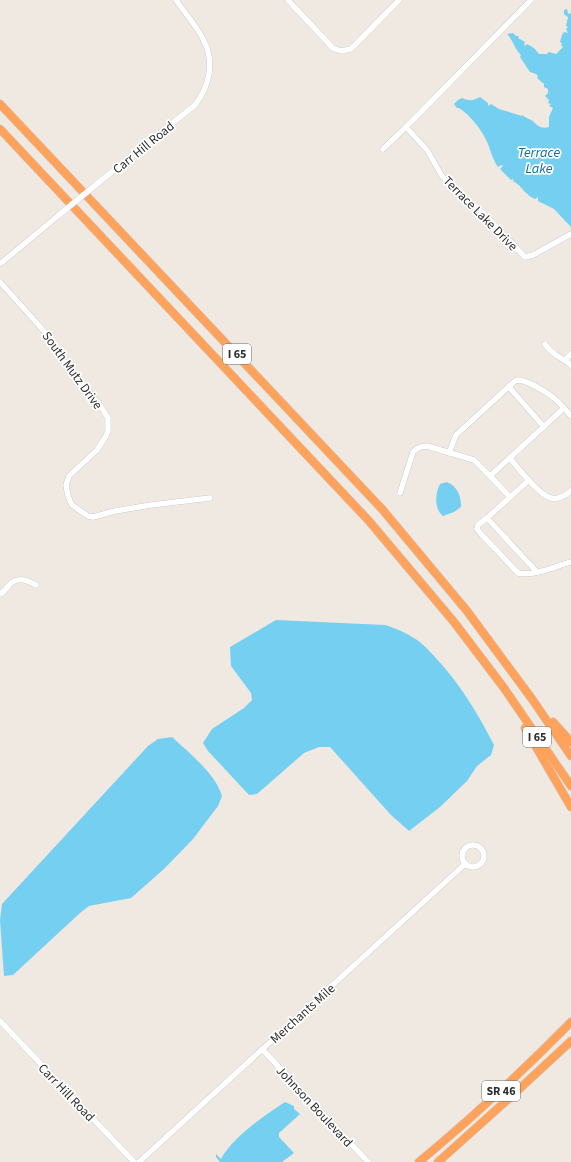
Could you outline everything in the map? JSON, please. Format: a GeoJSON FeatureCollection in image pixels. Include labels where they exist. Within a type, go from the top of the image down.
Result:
{"type":"FeatureCollection","features":[{"type":"Feature","properties":{"kind":"highway","name":"I 65"},"geometry":{"type":"LineString","coordinates":[[0,104],[382,510],[467,611],[532,699],[571,756]]}},
{"type":"Feature","properties":{"kind":"highway","name":"I 65"},"geometry":{"type":"LineString","coordinates":[[0,129],[369,520],[454,622],[504,688],[571,786]]}},
{"type":"Feature","properties":{"kind":"highway"},"geometry":{"type":"LineString","coordinates":[[504,688],[508,699],[571,807]]}},
{"type":"Feature","properties":{"kind":"highway"},"geometry":{"type":"LineString","coordinates":[[532,699],[571,742]]}},
{"type":"Feature","properties":{"kind":"highway","name":"SR 46"},"geometry":{"type":"LineString","coordinates":[[419,1162],[512,1081],[571,1022]]}},
{"type":"Feature","properties":{"kind":"highway","name":"SR 46"},"geometry":{"type":"LineString","coordinates":[[438,1162],[571,1041]]}},
{"type":"Feature","properties":{"kind":"street","name":"Carr Hill Road"},"geometry":{"type":"LineString","coordinates":[[0,264],[195,105],[203,95],[209,76],[210,59],[204,41],[176,0]]}},
{"type":"Feature","properties":{"kind":"street"},"geometry":{"type":"LineString","coordinates":[[288,0],[333,48],[341,51],[351,49],[399,0]]}},
{"type":"Feature","properties":{"kind":"street"},"geometry":{"type":"LineString","coordinates":[[383,149],[530,0]]}},
{"type":"Feature","properties":{"kind":"street","name":"Terrace Lake Drive"},"geometry":{"type":"LineString","coordinates":[[406,126],[427,150],[442,176],[462,196],[484,214],[525,257],[533,255],[571,234]]}},
{"type":"Feature","properties":{"kind":"street","name":"South Mutz Drive"},"geometry":{"type":"LineString","coordinates":[[0,282],[44,331],[67,366],[100,405],[108,418],[108,431],[97,450],[69,476],[66,485],[68,496],[72,505],[88,516],[93,517],[115,511],[151,505],[210,498]]}},
{"type":"Feature","properties":{"kind":"street"},"geometry":{"type":"LineString","coordinates":[[545,344],[550,352],[566,360],[571,365]]}},
{"type":"Feature","properties":{"kind":"street"},"geometry":{"type":"LineString","coordinates":[[566,360],[571,354]]}},
{"type":"Feature","properties":{"kind":"street"},"geometry":{"type":"LineString","coordinates":[[449,453],[456,435],[515,381],[522,380],[550,395],[571,416]]}},
{"type":"Feature","properties":{"kind":"street"},"geometry":{"type":"LineString","coordinates":[[509,387],[544,427]]}},
{"type":"Feature","properties":{"kind":"street"},"geometry":{"type":"LineString","coordinates":[[490,476],[564,408]]}},
{"type":"Feature","properties":{"kind":"street"},"geometry":{"type":"LineString","coordinates":[[400,493],[413,452],[416,448],[427,446],[474,460],[510,497]]}},
{"type":"Feature","properties":{"kind":"street"},"geometry":{"type":"LineString","coordinates":[[510,458],[543,494],[551,498],[561,498],[571,491]]}},
{"type":"Feature","properties":{"kind":"street"},"geometry":{"type":"LineString","coordinates":[[529,480],[478,525],[477,529],[518,574],[523,575],[537,572],[571,562]]}},
{"type":"Feature","properties":{"kind":"street"},"geometry":{"type":"LineString","coordinates":[[487,518],[537,572]]}},
{"type":"Feature","properties":{"kind":"street"},"geometry":{"type":"LineString","coordinates":[[0,594],[4,592],[12,582],[17,580],[26,580],[36,585]]}},
{"type":"Feature","properties":{"kind":"street","name":"Merchants Mile"},"geometry":{"type":"LineString","coordinates":[[139,1162],[465,864]]}},
{"type":"Feature","properties":{"kind":"street","name":"Carr Hill Road"},"geometry":{"type":"LineString","coordinates":[[0,1021],[134,1162]]}},
{"type":"Feature","properties":{"kind":"street","name":"Johnson Boulevard"},"geometry":{"type":"LineString","coordinates":[[262,1049],[368,1162]]}},
{"type":"Feature","properties":{"kind":"water","name":"Terrace Lake"},"geometry":{"type":"Polygon","coordinates":[[[567,9],[568,14],[571,13],[571,227],[554,209],[538,201],[538,197],[535,199],[526,193],[513,181],[514,179],[511,180],[500,169],[503,166],[501,165],[498,167],[480,129],[472,119],[454,104],[462,98],[472,100],[480,97],[488,103],[488,106],[491,104],[499,109],[522,115],[540,127],[549,127],[549,117],[553,108],[549,106],[551,104],[548,103],[549,100],[545,96],[548,93],[548,89],[544,87],[544,84],[537,78],[538,76],[536,74],[530,72],[507,34],[513,33],[516,36],[519,36],[518,38],[525,42],[525,46],[527,44],[534,48],[539,54],[547,54],[549,52],[556,54],[563,47],[561,45],[562,43],[560,42],[562,35],[564,32],[568,33],[566,29],[568,27],[566,26],[568,17],[564,14],[564,10],[567,9]]]}},
{"type":"Feature","properties":{"kind":"water"},"geometry":{"type":"Polygon","coordinates":[[[447,482],[454,486],[458,492],[461,507],[454,512],[443,516],[438,509],[436,496],[440,484],[447,482]]]}},
{"type":"Feature","properties":{"kind":"water"},"geometry":{"type":"Polygon","coordinates":[[[276,620],[385,625],[413,637],[425,646],[452,676],[467,698],[494,745],[491,755],[477,766],[467,781],[440,807],[409,831],[391,815],[330,747],[319,747],[304,753],[257,794],[249,795],[208,751],[203,743],[212,729],[244,708],[252,700],[251,693],[231,666],[230,647],[276,620]]]}},
{"type":"Feature","properties":{"kind":"water"},"geometry":{"type":"Polygon","coordinates":[[[172,737],[208,771],[214,779],[222,796],[218,806],[193,839],[164,869],[131,898],[89,906],[13,975],[4,976],[0,920],[2,904],[148,746],[158,739],[172,737]]]}},
{"type":"Feature","properties":{"kind":"water"},"geometry":{"type":"Polygon","coordinates":[[[285,1102],[294,1106],[294,1109],[300,1114],[279,1133],[279,1137],[294,1153],[282,1162],[220,1162],[216,1157],[216,1154],[221,1159],[226,1151],[241,1135],[259,1120],[285,1102]]]}}]}
